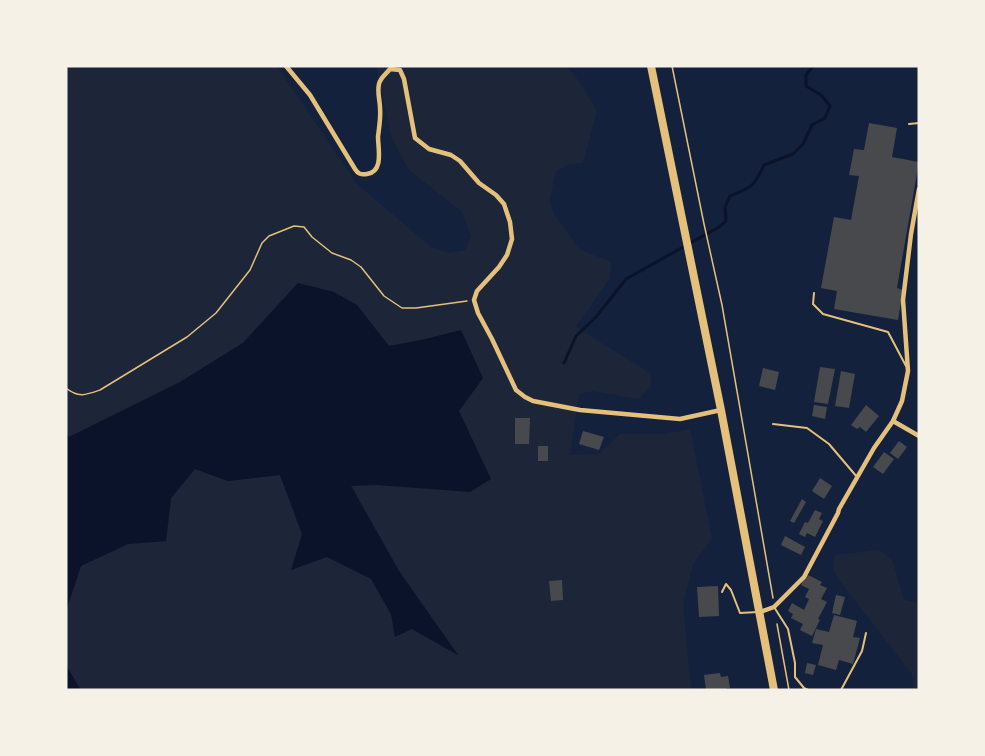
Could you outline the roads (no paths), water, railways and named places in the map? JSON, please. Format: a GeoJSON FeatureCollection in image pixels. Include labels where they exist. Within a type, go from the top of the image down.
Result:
{"type":"FeatureCollection","features":[{"type":"Feature","properties":{"kind":"highway"},"geometry":{"type":"LineString","coordinates":[[651,66],[721,410],[774,690]]}},
{"type":"Feature","properties":{"kind":"street"},"geometry":{"type":"LineString","coordinates":[[286,66],[310,95],[355,169],[358,173],[365,175],[372,173],[376,168],[380,154],[379,82],[390,69],[400,70],[404,79],[415,138],[429,148],[451,154],[479,183],[504,204],[510,222],[512,239],[507,255],[477,291],[474,300],[478,314],[516,390],[533,400],[580,410],[681,419],[721,410]]}},
{"type":"Feature","properties":{"kind":"street"},"geometry":{"type":"LineString","coordinates":[[760,612],[774,608],[804,577],[839,508],[874,448],[893,421],[902,401],[909,371],[903,300],[919,189]]}},
{"type":"Feature","properties":{"kind":"street"},"geometry":{"type":"LineString","coordinates":[[893,421],[919,436]]}},
{"type":"Feature","properties":{"kind":"lane"},"geometry":{"type":"LineString","coordinates":[[909,124],[919,123]]}},
{"type":"Feature","properties":{"kind":"lane"},"geometry":{"type":"LineString","coordinates":[[814,293],[813,304],[823,314],[888,332],[909,371]]}},
{"type":"Feature","properties":{"kind":"lane"},"geometry":{"type":"LineString","coordinates":[[773,424],[807,428],[829,444],[857,477]]}},
{"type":"Feature","properties":{"kind":"lane"},"geometry":{"type":"LineString","coordinates":[[722,592],[726,584],[731,590],[740,613],[760,612]]}},
{"type":"Feature","properties":{"kind":"lane"},"geometry":{"type":"LineString","coordinates":[[774,608],[788,628],[795,663],[795,677],[808,690]]}},
{"type":"Feature","properties":{"kind":"lane"},"geometry":{"type":"LineString","coordinates":[[841,690],[862,651],[866,633]]}},
{"type":"Feature","properties":{"kind":"waterway"},"geometry":{"type":"LineString","coordinates":[[564,363],[576,336],[596,317],[626,279],[719,227],[726,221],[725,207],[730,196],[752,185],[764,165],[793,154],[803,144],[812,125],[825,118],[830,106],[821,95],[806,86],[806,75],[813,66]]}}]}
